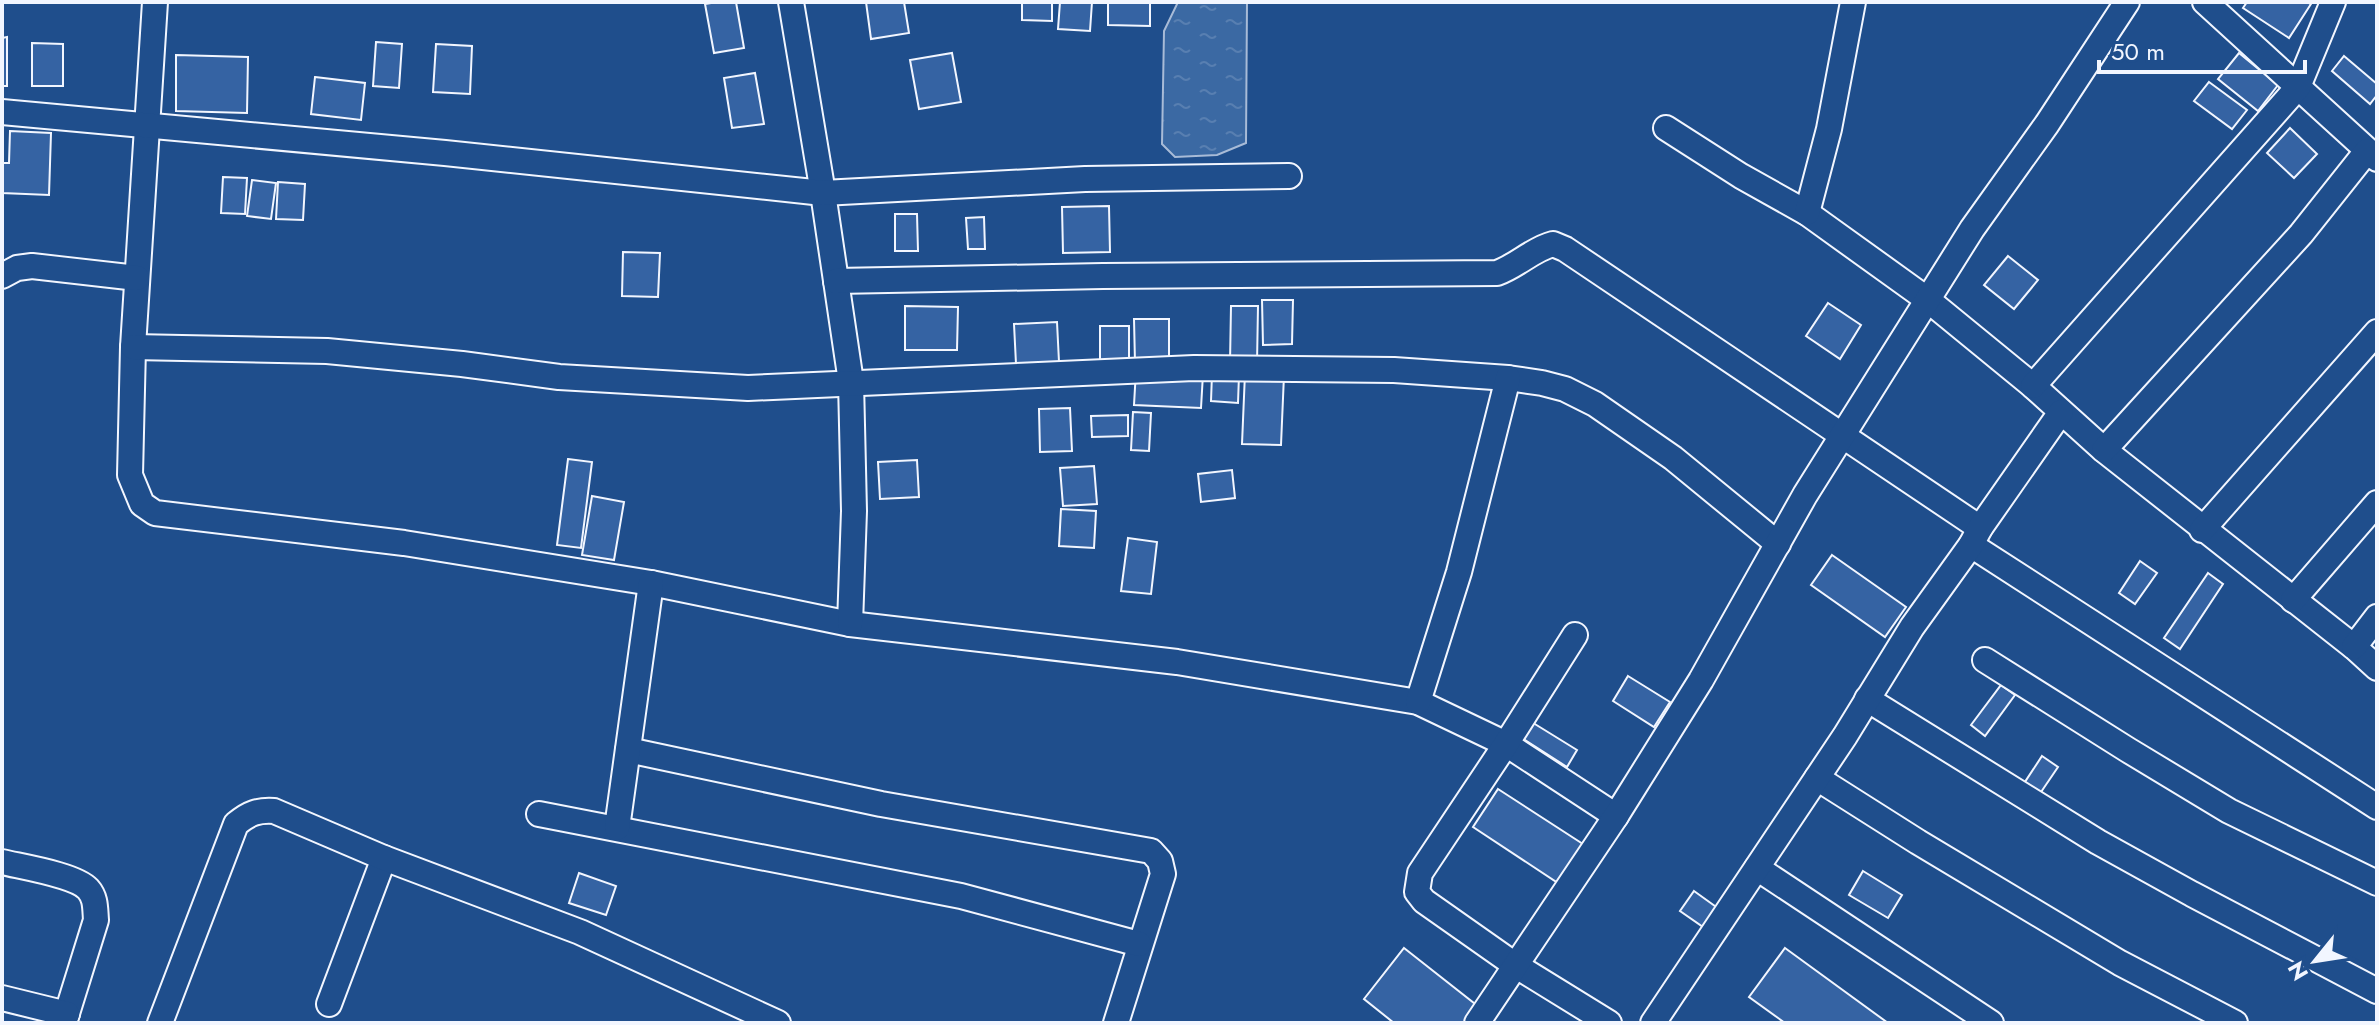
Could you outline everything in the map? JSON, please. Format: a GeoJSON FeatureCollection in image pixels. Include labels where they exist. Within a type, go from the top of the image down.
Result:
{"type":"FeatureCollection","features":[{"type":"Feature","properties":{"kind":"street"},"geometry":{"type":"LineString","coordinates":[[155,2],[133,347],[130,475],[142,504],[155,513],[404,543],[651,583],[850,624],[1177,662],[1418,702],[1506,744],[1616,816]]}},
{"type":"Feature","properties":{"kind":"street"},"geometry":{"type":"LineString","coordinates":[[791,2],[851,382],[854,511],[850,624]]}},
{"type":"Feature","properties":{"kind":"street"},"geometry":{"type":"LineString","coordinates":[[1807,213],[1829,129],[1853,2]]}},
{"type":"Feature","properties":{"kind":"street"},"geometry":{"type":"LineString","coordinates":[[1477,1023],[1616,816],[1701,680],[1805,495],[1972,229],[2055,112],[2127,2]]}},
{"type":"Feature","properties":{"kind":"street"},"geometry":{"type":"LineString","coordinates":[[2104,450],[2372,155],[2205,2]]}},
{"type":"Feature","properties":{"kind":"street"},"geometry":{"type":"LineString","coordinates":[[2033,386],[2298,87],[2333,2]]}},
{"type":"Feature","properties":{"kind":"street"},"geometry":{"type":"LineString","coordinates":[[2,112],[445,153],[823,193],[1085,179],[1289,176]]}},
{"type":"Feature","properties":{"kind":"street"},"geometry":{"type":"LineString","coordinates":[[1666,128],[1807,213],[1928,300],[2033,386],[2104,450],[2377,668]]}},
{"type":"Feature","properties":{"kind":"street"},"geometry":{"type":"LineString","coordinates":[[836,281],[1497,273],[1553,244],[1565,249],[1842,435],[1976,536],[2377,807]]}},
{"type":"Feature","properties":{"kind":"street"},"geometry":{"type":"LineString","coordinates":[[2,276],[17,268],[32,266],[137,278]]}},
{"type":"Feature","properties":{"kind":"street"},"geometry":{"type":"LineString","coordinates":[[2202,530],[2377,332]]}},
{"type":"Feature","properties":{"kind":"street"},"geometry":{"type":"LineString","coordinates":[[133,347],[327,351],[559,377],[748,388],[1194,368],[1394,370],[1508,378],[1565,389],[1595,404],[1673,458],[1778,544]]}},
{"type":"Feature","properties":{"kind":"street"},"geometry":{"type":"LineString","coordinates":[[1418,702],[1459,572],[1508,378]]}},
{"type":"Feature","properties":{"kind":"street"},"geometry":{"type":"LineString","coordinates":[[1653,1023],[1817,778],[1912,627],[2061,412]]}},
{"type":"Feature","properties":{"kind":"street"},"geometry":{"type":"LineString","coordinates":[[2293,600],[2377,503]]}},
{"type":"Feature","properties":{"kind":"street"},"geometry":{"type":"LineString","coordinates":[[617,828],[651,583]]}},
{"type":"Feature","properties":{"kind":"street"},"geometry":{"type":"LineString","coordinates":[[2354,647],[2377,617]]}},
{"type":"Feature","properties":{"kind":"street"},"geometry":{"type":"LineString","coordinates":[[1575,635],[1420,873],[1417,892],[1424,901],[1515,965],[1609,1023]]}},
{"type":"Feature","properties":{"kind":"street"},"geometry":{"type":"LineString","coordinates":[[1985,660],[2229,811],[2377,883]]}},
{"type":"Feature","properties":{"kind":"street"},"geometry":{"type":"LineString","coordinates":[[1867,699],[2098,842],[2377,991]]}},
{"type":"Feature","properties":{"kind":"street"},"geometry":{"type":"LineString","coordinates":[[628,750],[881,804],[1151,851],[1160,861],[1163,874],[1116,1023]]}},
{"type":"Feature","properties":{"kind":"street"},"geometry":{"type":"LineString","coordinates":[[1817,778],[2120,963],[2235,1023]]}},
{"type":"Feature","properties":{"kind":"street"},"geometry":{"type":"LineString","coordinates":[[160,1023],[236,824],[247,814],[260,810],[274,811],[384,858],[580,932],[778,1023]]}},
{"type":"Feature","properties":{"kind":"street"},"geometry":{"type":"LineString","coordinates":[[539,814],[961,896],[1139,944]]}},
{"type":"Feature","properties":{"kind":"street"},"geometry":{"type":"LineString","coordinates":[[329,1004],[384,858]]}},
{"type":"Feature","properties":{"kind":"street"},"geometry":{"type":"LineString","coordinates":[[2,862],[77,881],[90,890],[95,902],[96,920],[66,1018],[2,998]]}},
{"type":"Feature","properties":{"kind":"street"},"geometry":{"type":"LineString","coordinates":[[1757,868],[1991,1023]]}},
{"type":"Feature","properties":{"kind":"water"},"geometry":{"type":"Polygon","coordinates":[[[1178,2],[1247,2],[1246,143],[1217,155],[1175,157],[1162,144],[1164,31],[1178,2]]]}},
{"type":"Feature","properties":{"kind":"building"},"geometry":{"type":"Polygon","coordinates":[[[736,2],[744,48],[714,53],[705,4],[736,2]]]}},
{"type":"Feature","properties":{"kind":"building"},"geometry":{"type":"Polygon","coordinates":[[[866,2],[904,2],[909,33],[871,39],[866,2]]]}},
{"type":"Feature","properties":{"kind":"building"},"geometry":{"type":"Polygon","coordinates":[[[1022,2],[1052,2],[1052,21],[1022,20],[1022,2]]]}},
{"type":"Feature","properties":{"kind":"building"},"geometry":{"type":"Polygon","coordinates":[[[1060,2],[1092,2],[1090,31],[1058,29],[1060,2]]]}},
{"type":"Feature","properties":{"kind":"building"},"geometry":{"type":"Polygon","coordinates":[[[1108,2],[1150,2],[1150,26],[1108,25],[1108,2]]]}},
{"type":"Feature","properties":{"kind":"building"},"geometry":{"type":"Polygon","coordinates":[[[2247,2],[2311,4],[2289,38],[2243,8],[2247,2]]]}},
{"type":"Feature","properties":{"kind":"building"},"geometry":{"type":"Polygon","coordinates":[[[7,37],[7,86],[2,86],[2,38],[7,37]]]}},
{"type":"Feature","properties":{"kind":"building"},"geometry":{"type":"Polygon","coordinates":[[[376,42],[402,44],[399,88],[373,86],[376,42]]]}},
{"type":"Feature","properties":{"kind":"building"},"geometry":{"type":"Polygon","coordinates":[[[32,43],[63,44],[63,86],[32,86],[32,43]]]}},
{"type":"Feature","properties":{"kind":"building"},"geometry":{"type":"Polygon","coordinates":[[[436,44],[472,46],[470,94],[433,92],[436,44]]]}},
{"type":"Feature","properties":{"kind":"building"},"geometry":{"type":"Polygon","coordinates":[[[952,53],[961,102],[919,109],[910,60],[952,53]]]}},
{"type":"Feature","properties":{"kind":"building"},"geometry":{"type":"Polygon","coordinates":[[[2239,53],[2278,85],[2258,111],[2218,79],[2239,53]]]}},
{"type":"Feature","properties":{"kind":"building"},"geometry":{"type":"Polygon","coordinates":[[[176,55],[248,57],[247,113],[176,111],[176,55]]]}},
{"type":"Feature","properties":{"kind":"building"},"geometry":{"type":"Polygon","coordinates":[[[2344,56],[2377,84],[2377,95],[2370,104],[2332,71],[2344,56]]]}},
{"type":"Feature","properties":{"kind":"building"},"geometry":{"type":"Polygon","coordinates":[[[755,73],[764,124],[732,128],[724,78],[755,73]]]}},
{"type":"Feature","properties":{"kind":"building"},"geometry":{"type":"Polygon","coordinates":[[[315,77],[365,83],[361,120],[311,114],[315,77]]]}},
{"type":"Feature","properties":{"kind":"building"},"geometry":{"type":"Polygon","coordinates":[[[2209,82],[2247,110],[2232,129],[2194,101],[2209,82]]]}},
{"type":"Feature","properties":{"kind":"building"},"geometry":{"type":"Polygon","coordinates":[[[2290,128],[2317,154],[2294,178],[2267,153],[2290,128]]]}},
{"type":"Feature","properties":{"kind":"building"},"geometry":{"type":"Polygon","coordinates":[[[10,131],[51,133],[49,195],[2,193],[2,163],[9,163],[10,131]]]}},
{"type":"Feature","properties":{"kind":"building"},"geometry":{"type":"Polygon","coordinates":[[[223,177],[247,178],[245,214],[221,213],[223,177]]]}},
{"type":"Feature","properties":{"kind":"building"},"geometry":{"type":"Polygon","coordinates":[[[252,180],[276,183],[271,219],[247,216],[252,180]]]}},
{"type":"Feature","properties":{"kind":"building"},"geometry":{"type":"Polygon","coordinates":[[[278,182],[305,184],[303,220],[276,219],[278,182]]]}},
{"type":"Feature","properties":{"kind":"building"},"geometry":{"type":"Polygon","coordinates":[[[1109,206],[1110,252],[1063,253],[1062,207],[1109,206]]]}},
{"type":"Feature","properties":{"kind":"building"},"geometry":{"type":"Polygon","coordinates":[[[895,214],[917,214],[918,251],[895,251],[895,214]]]}},
{"type":"Feature","properties":{"kind":"building"},"geometry":{"type":"Polygon","coordinates":[[[984,217],[985,249],[968,249],[966,218],[984,217]]]}},
{"type":"Feature","properties":{"kind":"building"},"geometry":{"type":"Polygon","coordinates":[[[623,252],[660,253],[658,297],[622,296],[623,252]]]}},
{"type":"Feature","properties":{"kind":"building"},"geometry":{"type":"Polygon","coordinates":[[[2008,256],[2038,280],[2014,309],[1984,285],[2008,256]]]}},
{"type":"Feature","properties":{"kind":"building"},"geometry":{"type":"Polygon","coordinates":[[[1262,300],[1293,300],[1292,344],[1263,345],[1262,300]]]}},
{"type":"Feature","properties":{"kind":"building"},"geometry":{"type":"Polygon","coordinates":[[[1828,303],[1861,325],[1840,359],[1806,336],[1828,303]]]}},
{"type":"Feature","properties":{"kind":"building"},"geometry":{"type":"Polygon","coordinates":[[[905,306],[958,307],[957,350],[905,350],[905,306]]]}},
{"type":"Feature","properties":{"kind":"building"},"geometry":{"type":"Polygon","coordinates":[[[1231,306],[1258,306],[1257,364],[1230,363],[1231,306]]]}},
{"type":"Feature","properties":{"kind":"building"},"geometry":{"type":"Polygon","coordinates":[[[1134,319],[1169,319],[1169,363],[1135,363],[1134,319]]]}},
{"type":"Feature","properties":{"kind":"building"},"geometry":{"type":"Polygon","coordinates":[[[1057,322],[1059,362],[1016,364],[1014,324],[1057,322]]]}},
{"type":"Feature","properties":{"kind":"building"},"geometry":{"type":"Polygon","coordinates":[[[1100,326],[1129,326],[1129,364],[1100,364],[1100,326]]]}},
{"type":"Feature","properties":{"kind":"building"},"geometry":{"type":"Polygon","coordinates":[[[1136,370],[1203,374],[1201,408],[1134,405],[1136,370]]]}},
{"type":"Feature","properties":{"kind":"building"},"geometry":{"type":"Polygon","coordinates":[[[1245,373],[1284,375],[1281,445],[1242,444],[1245,373]]]}},
{"type":"Feature","properties":{"kind":"building"},"geometry":{"type":"Polygon","coordinates":[[[1212,374],[1239,375],[1238,403],[1211,401],[1212,374]]]}},
{"type":"Feature","properties":{"kind":"building"},"geometry":{"type":"Polygon","coordinates":[[[1070,408],[1072,451],[1040,452],[1039,409],[1070,408]]]}},
{"type":"Feature","properties":{"kind":"building"},"geometry":{"type":"Polygon","coordinates":[[[1133,412],[1151,413],[1149,451],[1131,450],[1133,412]]]}},
{"type":"Feature","properties":{"kind":"building"},"geometry":{"type":"Polygon","coordinates":[[[1128,415],[1128,436],[1092,437],[1091,416],[1128,415]]]}},
{"type":"Feature","properties":{"kind":"building"},"geometry":{"type":"Polygon","coordinates":[[[568,459],[592,462],[581,548],[557,545],[568,459]]]}},
{"type":"Feature","properties":{"kind":"building"},"geometry":{"type":"Polygon","coordinates":[[[917,460],[919,497],[880,499],[878,462],[917,460]]]}},
{"type":"Feature","properties":{"kind":"building"},"geometry":{"type":"Polygon","coordinates":[[[1094,466],[1097,504],[1063,506],[1060,468],[1094,466]]]}},
{"type":"Feature","properties":{"kind":"building"},"geometry":{"type":"Polygon","coordinates":[[[1232,470],[1235,498],[1201,502],[1198,474],[1232,470]]]}},
{"type":"Feature","properties":{"kind":"building"},"geometry":{"type":"Polygon","coordinates":[[[592,496],[624,502],[614,560],[582,555],[592,496]]]}},
{"type":"Feature","properties":{"kind":"building"},"geometry":{"type":"Polygon","coordinates":[[[1061,509],[1096,511],[1094,548],[1059,546],[1061,509]]]}},
{"type":"Feature","properties":{"kind":"building"},"geometry":{"type":"Polygon","coordinates":[[[1128,538],[1157,542],[1151,594],[1121,591],[1128,538]]]}},
{"type":"Feature","properties":{"kind":"building"},"geometry":{"type":"Polygon","coordinates":[[[1832,555],[1906,607],[1885,637],[1811,585],[1832,555]]]}},
{"type":"Feature","properties":{"kind":"building"},"geometry":{"type":"Polygon","coordinates":[[[2140,561],[2157,573],[2135,604],[2119,593],[2140,561]]]}},
{"type":"Feature","properties":{"kind":"building"},"geometry":{"type":"Polygon","coordinates":[[[2208,573],[2223,584],[2180,649],[2164,638],[2208,573]]]}},
{"type":"Feature","properties":{"kind":"building"},"geometry":{"type":"Polygon","coordinates":[[[1628,676],[1670,702],[1654,727],[1613,701],[1628,676]]]}},
{"type":"Feature","properties":{"kind":"building"},"geometry":{"type":"Polygon","coordinates":[[[2001,685],[2015,695],[1985,736],[1971,725],[2001,685]]]}},
{"type":"Feature","properties":{"kind":"building"},"geometry":{"type":"Polygon","coordinates":[[[1530,721],[1577,750],[1567,767],[1520,737],[1530,721]]]}},
{"type":"Feature","properties":{"kind":"building"},"geometry":{"type":"Polygon","coordinates":[[[2042,756],[2058,767],[2037,798],[2021,788],[2042,756]]]}},
{"type":"Feature","properties":{"kind":"building"},"geometry":{"type":"Polygon","coordinates":[[[1498,789],[1586,846],[1561,885],[1473,827],[1498,789]]]}},
{"type":"Feature","properties":{"kind":"building"},"geometry":{"type":"Polygon","coordinates":[[[1863,871],[1902,895],[1888,918],[1849,895],[1863,871]]]}},
{"type":"Feature","properties":{"kind":"building"},"geometry":{"type":"Polygon","coordinates":[[[579,873],[616,886],[606,915],[569,903],[579,873]]]}},
{"type":"Feature","properties":{"kind":"building"},"geometry":{"type":"Polygon","coordinates":[[[1694,891],[1719,909],[1706,929],[1680,911],[1694,891]]]}},
{"type":"Feature","properties":{"kind":"building"},"geometry":{"type":"Polygon","coordinates":[[[1404,948],[1484,1011],[1475,1023],[1394,1023],[1364,999],[1404,948]]]}},
{"type":"Feature","properties":{"kind":"building"},"geometry":{"type":"Polygon","coordinates":[[[1785,948],[1888,1023],[1785,1023],[1749,997],[1785,948]]]}}]}
